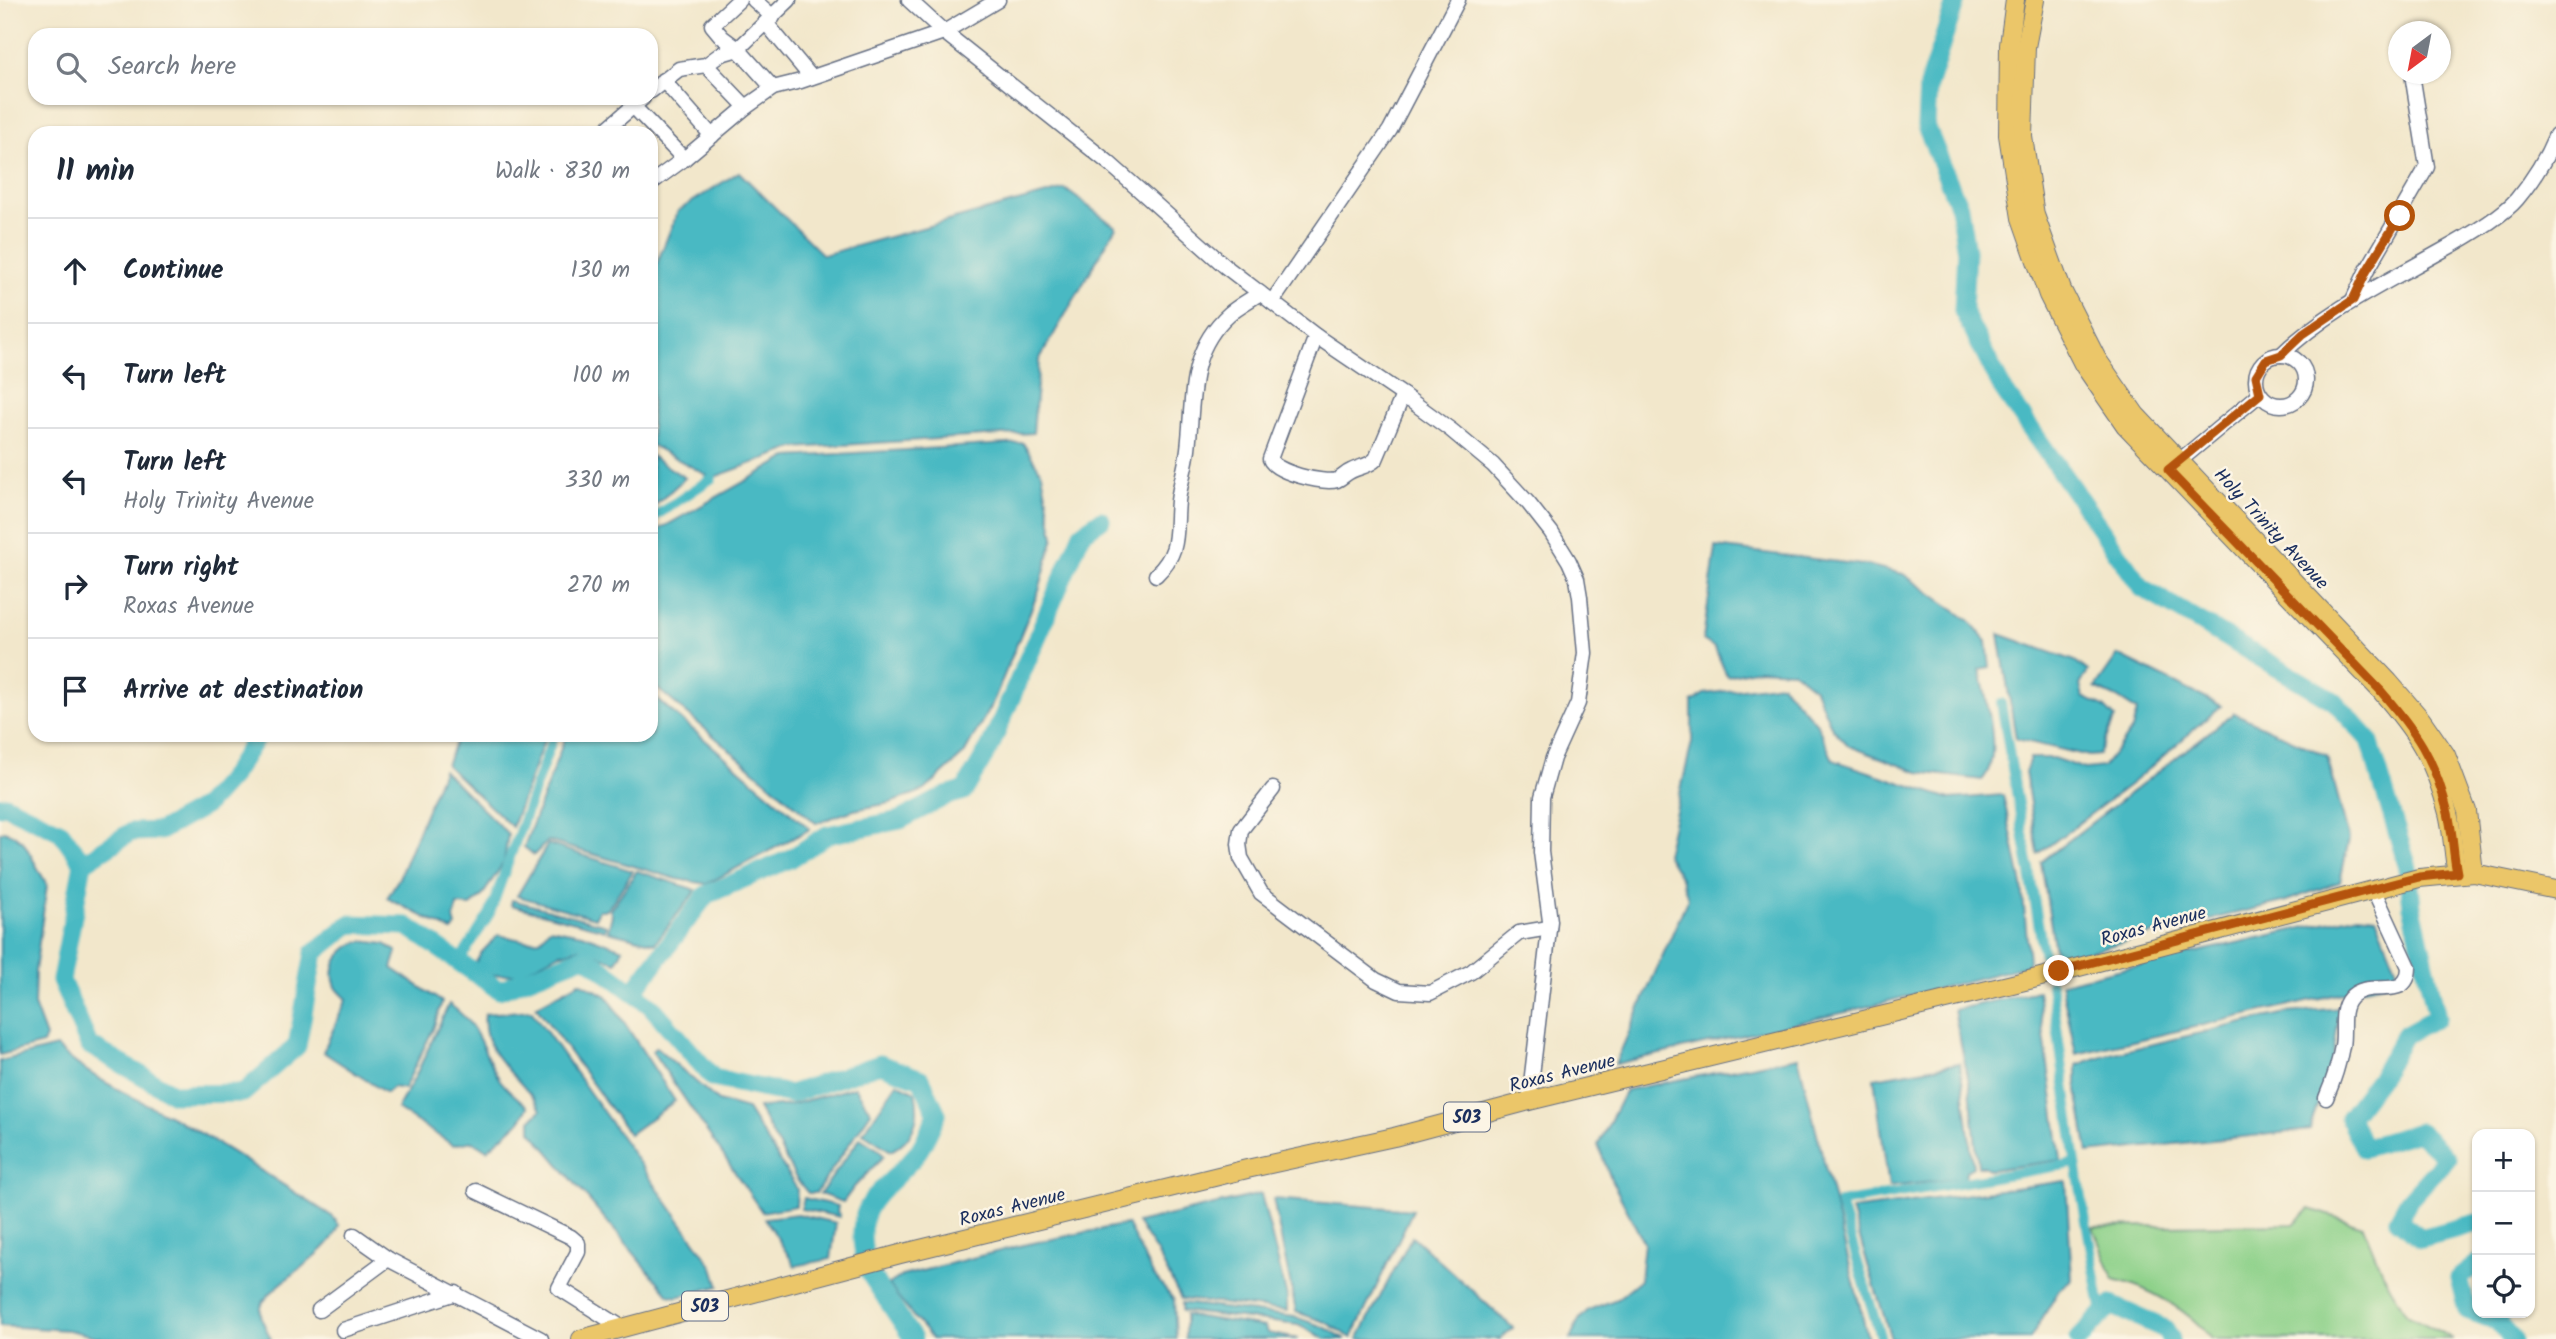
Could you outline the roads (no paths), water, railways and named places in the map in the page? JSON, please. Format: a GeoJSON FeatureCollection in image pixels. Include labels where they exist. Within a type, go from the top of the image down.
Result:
{"type":"FeatureCollection","features":[{"type":"Feature","properties":{"kind":"main road","name":"Holy Trinity Avenue"},"geometry":{"type":"LineString","coordinates":[[2015,0],[2009,45],[2008,135],[2021,218],[2048,295],[2083,364],[2126,425],[2174,465],[2389,682],[2421,719],[2467,811],[2465,873]]}},
{"type":"Feature","properties":{"kind":"main road","name":"Holy Trinity Avenue"},"geometry":{"type":"LineString","coordinates":[[2035,0],[2026,47],[2023,137],[2035,215],[2062,290],[2097,359],[2174,465]]}},
{"type":"Feature","properties":{"kind":"main road","name":"Roxas Avenue"},"geometry":{"type":"LineString","coordinates":[[581,1339],[900,1254],[1247,1169],[1394,1137],[1529,1101],[2020,982],[2419,877],[2465,873],[2556,890]]}},
{"type":"Feature","properties":{"kind":"street"},"geometry":{"type":"LineString","coordinates":[[739,0],[712,25],[773,88]]}},
{"type":"Feature","properties":{"kind":"street"},"geometry":{"type":"LineString","coordinates":[[754,0],[811,77]]}},
{"type":"Feature","properties":{"kind":"street"},"geometry":{"type":"LineString","coordinates":[[658,85],[679,69],[706,65],[721,54],[738,49],[789,0]]}},
{"type":"Feature","properties":{"kind":"street"},"geometry":{"type":"LineString","coordinates":[[909,0],[944,32],[1109,163],[1226,267],[1315,336],[1451,430],[1502,475],[1551,532],[1569,561],[1577,579],[1585,653],[1578,703],[1547,775],[1540,824],[1549,928],[1529,1101]]}},
{"type":"Feature","properties":{"kind":"street"},"geometry":{"type":"LineString","coordinates":[[658,175],[684,159],[773,88],[944,32],[998,0]]}},
{"type":"Feature","properties":{"kind":"street"},"geometry":{"type":"LineString","coordinates":[[1156,575],[1175,551],[1179,494],[1188,449],[1197,363],[1230,312],[1266,298],[1390,130],[1458,0]]}},
{"type":"Feature","properties":{"kind":"street"},"geometry":{"type":"LineString","coordinates":[[706,65],[746,107]]}},
{"type":"Feature","properties":{"kind":"street"},"geometry":{"type":"LineString","coordinates":[[663,80],[712,136]]}},
{"type":"Feature","properties":{"kind":"street"},"geometry":{"type":"LineString","coordinates":[[2353,300],[2366,272],[2427,167],[2414,84]]}},
{"type":"Feature","properties":{"kind":"street"},"geometry":{"type":"LineString","coordinates":[[612,126],[635,105]]}},
{"type":"Feature","properties":{"kind":"street"},"geometry":{"type":"LineString","coordinates":[[640,105],[657,126]]}},
{"type":"Feature","properties":{"kind":"street"},"geometry":{"type":"LineString","coordinates":[[658,127],[684,159]]}},
{"type":"Feature","properties":{"kind":"street"},"geometry":{"type":"LineString","coordinates":[[2281,355],[2291,357],[2305,369],[2307,379],[2302,397],[2294,403],[2276,405],[2260,394],[2256,386],[2258,370],[2266,360],[2281,355],[2303,334],[2353,300],[2468,236],[2516,201],[2550,151],[2556,135]]}},
{"type":"Feature","properties":{"kind":"street"},"geometry":{"type":"LineString","coordinates":[[1315,336],[1270,459],[1278,469],[1313,479],[1333,481],[1339,480],[1352,469],[1370,464],[1376,459],[1403,395]]}},
{"type":"Feature","properties":{"kind":"street"},"geometry":{"type":"LineString","coordinates":[[2174,465],[2260,394]]}},
{"type":"Feature","properties":{"kind":"street"},"geometry":{"type":"LineString","coordinates":[[1273,789],[1241,830],[1241,858],[1261,893],[1376,980],[1399,991],[1430,993],[1471,972],[1519,933],[1549,928]]}},
{"type":"Feature","properties":{"kind":"street"},"geometry":{"type":"LineString","coordinates":[[2326,1098],[2342,1044],[2346,1003],[2354,993],[2369,988],[2398,988],[2409,977],[2409,967],[2378,888]]}},
{"type":"Feature","properties":{"kind":"street"},"geometry":{"type":"LineString","coordinates":[[476,1191],[571,1237],[578,1243],[578,1252],[559,1288],[621,1327]]}},
{"type":"Feature","properties":{"kind":"street"},"geometry":{"type":"LineString","coordinates":[[354,1235],[388,1259],[541,1339]]}},
{"type":"Feature","properties":{"kind":"street"},"geometry":{"type":"LineString","coordinates":[[319,1310],[388,1259]]}},
{"type":"Feature","properties":{"kind":"street"},"geometry":{"type":"LineString","coordinates":[[343,1330],[456,1293]]}},
{"type":"Feature","properties":{"kind":"water"},"geometry":{"type":"Polygon","coordinates":[[[739,172],[823,255],[1065,189],[1116,227],[1039,360],[1033,433],[794,448],[712,478],[658,449],[658,261],[678,211],[739,172]]]}},
{"type":"Feature","properties":{"kind":"water"},"geometry":{"type":"Polygon","coordinates":[[[1023,443],[1042,473],[1054,537],[1039,590],[994,700],[964,754],[925,790],[890,803],[854,810],[816,823],[658,689],[658,530],[788,457],[1023,443]]]}},
{"type":"Feature","properties":{"kind":"water"},"geometry":{"type":"Polygon","coordinates":[[[658,461],[685,478],[658,503],[658,461]]]}},
{"type":"Feature","properties":{"kind":"water"},"geometry":{"type":"Polygon","coordinates":[[[1716,547],[1871,566],[1903,574],[1970,621],[1987,642],[1990,668],[1980,670],[1989,711],[1992,742],[1992,757],[1982,780],[1918,772],[1849,746],[1832,728],[1815,689],[1793,671],[1759,669],[1727,676],[1715,648],[1703,640],[1716,547]]]}},
{"type":"Feature","properties":{"kind":"water"},"geometry":{"type":"Polygon","coordinates":[[[1999,634],[2075,661],[2088,671],[2080,685],[2083,697],[2104,707],[2115,718],[2099,755],[2089,756],[2016,739],[1999,634]]]}},
{"type":"Feature","properties":{"kind":"water"},"geometry":{"type":"Polygon","coordinates":[[[2118,655],[2221,706],[2133,782],[2038,854],[2025,772],[2030,758],[2053,758],[2085,769],[2103,767],[2132,730],[2137,711],[2095,688],[2118,655]]]}},
{"type":"Feature","properties":{"kind":"water"},"geometry":{"type":"Polygon","coordinates":[[[1781,684],[1817,724],[1833,760],[1950,799],[2003,795],[2022,885],[2029,961],[2026,966],[1846,1012],[1615,1064],[1688,898],[1681,878],[1666,854],[1692,742],[1692,702],[1704,694],[1781,684]]]}},
{"type":"Feature","properties":{"kind":"water"},"geometry":{"type":"Polygon","coordinates":[[[658,700],[810,829],[707,884],[677,879],[548,841],[534,855],[524,847],[563,742],[658,742],[658,700]]]}},
{"type":"Feature","properties":{"kind":"water"},"geometry":{"type":"Polygon","coordinates":[[[2234,713],[2327,756],[2349,839],[2340,882],[2283,902],[2065,958],[2056,958],[2041,862],[2234,713]]]}},
{"type":"Feature","properties":{"kind":"water"},"geometry":{"type":"Polygon","coordinates":[[[455,742],[543,742],[512,827],[446,765],[455,742]]]}},
{"type":"Feature","properties":{"kind":"water"},"geometry":{"type":"Polygon","coordinates":[[[443,770],[508,834],[504,862],[482,896],[471,906],[457,905],[454,919],[456,926],[452,931],[387,898],[399,878],[443,770]]]}},
{"type":"Feature","properties":{"kind":"water"},"geometry":{"type":"Polygon","coordinates":[[[4,831],[24,843],[47,885],[35,971],[34,1005],[46,1037],[43,1044],[0,1055],[0,832],[4,831]]]}},
{"type":"Feature","properties":{"kind":"water"},"geometry":{"type":"Polygon","coordinates":[[[548,844],[633,871],[607,910],[599,910],[595,918],[517,896],[548,844]]]}},
{"type":"Feature","properties":{"kind":"water"},"geometry":{"type":"Polygon","coordinates":[[[637,871],[696,890],[655,943],[608,931],[612,915],[610,910],[637,871]]]}},
{"type":"Feature","properties":{"kind":"water"},"geometry":{"type":"Polygon","coordinates":[[[512,900],[606,925],[605,930],[511,905],[512,900]]]}},
{"type":"Feature","properties":{"kind":"water"},"geometry":{"type":"Polygon","coordinates":[[[2359,915],[2376,917],[2400,978],[2076,1054],[2061,983],[2359,915]]]}},
{"type":"Feature","properties":{"kind":"water"},"geometry":{"type":"Polygon","coordinates":[[[549,928],[582,934],[623,949],[616,962],[580,948],[558,954],[520,974],[493,975],[474,966],[481,953],[498,935],[526,941],[540,940],[549,928]]]}},
{"type":"Feature","properties":{"kind":"water"},"geometry":{"type":"Polygon","coordinates":[[[363,941],[385,944],[397,952],[392,968],[442,1002],[433,1029],[404,1089],[393,1087],[386,1093],[323,1052],[347,999],[336,987],[335,964],[349,947],[363,941]]]}},
{"type":"Feature","properties":{"kind":"water"},"geometry":{"type":"Polygon","coordinates":[[[580,982],[607,996],[675,1101],[629,1134],[536,1006],[580,982]]]}},
{"type":"Feature","properties":{"kind":"water"},"geometry":{"type":"Polygon","coordinates":[[[2038,991],[2061,1160],[1990,1170],[1978,1166],[1970,1088],[1954,1010],[2038,991]]]}},
{"type":"Feature","properties":{"kind":"water"},"geometry":{"type":"Polygon","coordinates":[[[449,1004],[468,1021],[500,1080],[528,1107],[520,1121],[487,1150],[473,1141],[453,1145],[397,1109],[449,1004]]]}},
{"type":"Feature","properties":{"kind":"water"},"geometry":{"type":"Polygon","coordinates":[[[2340,1008],[2330,1070],[2310,1130],[2088,1153],[2077,1091],[2077,1065],[2102,1056],[2286,1013],[2340,1008]]]}},
{"type":"Feature","properties":{"kind":"water"},"geometry":{"type":"Polygon","coordinates":[[[531,1010],[713,1267],[719,1286],[677,1297],[669,1295],[531,1131],[531,1120],[541,1110],[504,1066],[489,1042],[485,1029],[485,1014],[531,1010]]]}},
{"type":"Feature","properties":{"kind":"water"},"geometry":{"type":"Polygon","coordinates":[[[56,1047],[96,1077],[232,1152],[333,1217],[339,1225],[324,1248],[265,1299],[261,1316],[271,1339],[106,1339],[68,1330],[0,1326],[0,1061],[56,1047]]]}},
{"type":"Feature","properties":{"kind":"water"},"geometry":{"type":"Polygon","coordinates":[[[656,1047],[718,1101],[747,1109],[797,1189],[796,1206],[762,1212],[652,1051],[656,1047]]]}},
{"type":"Feature","properties":{"kind":"water"},"geometry":{"type":"Polygon","coordinates":[[[1798,1057],[1868,1339],[1570,1339],[1578,1321],[1588,1310],[1617,1299],[1640,1280],[1644,1243],[1611,1179],[1598,1145],[1626,1090],[1798,1057]]]}},
{"type":"Feature","properties":{"kind":"water"},"geometry":{"type":"Polygon","coordinates":[[[1960,1063],[1973,1167],[1966,1171],[1965,1178],[1889,1187],[1874,1078],[1960,1063]]]}},
{"type":"Feature","properties":{"kind":"water"},"geometry":{"type":"Polygon","coordinates":[[[897,1083],[915,1092],[917,1110],[911,1133],[891,1151],[863,1133],[897,1083]]]}},
{"type":"Feature","properties":{"kind":"water"},"geometry":{"type":"Polygon","coordinates":[[[855,1087],[871,1112],[816,1193],[808,1193],[797,1180],[758,1108],[790,1105],[855,1087]]]}},
{"type":"Feature","properties":{"kind":"water"},"geometry":{"type":"Polygon","coordinates":[[[860,1138],[884,1156],[843,1202],[820,1194],[860,1138]]]}},
{"type":"Feature","properties":{"kind":"water"},"geometry":{"type":"Polygon","coordinates":[[[2066,1181],[2072,1280],[2059,1290],[2030,1339],[1891,1339],[1851,1210],[2066,1181]]]}},
{"type":"Feature","properties":{"kind":"water"},"geometry":{"type":"Polygon","coordinates":[[[1261,1194],[1287,1297],[1287,1311],[1181,1299],[1158,1254],[1137,1223],[1261,1194]]]}},
{"type":"Feature","properties":{"kind":"water"},"geometry":{"type":"Polygon","coordinates":[[[804,1198],[838,1206],[840,1217],[801,1209],[804,1198]]]}},
{"type":"Feature","properties":{"kind":"water"},"geometry":{"type":"Polygon","coordinates":[[[1273,1199],[1413,1210],[1352,1338],[1325,1322],[1296,1312],[1273,1199]]]}},
{"type":"Feature","properties":{"kind":"water"},"geometry":{"type":"Polygon","coordinates":[[[797,1214],[836,1223],[831,1259],[795,1266],[765,1218],[797,1214]]]}},
{"type":"Feature","properties":{"kind":"water"},"geometry":{"type":"Polygon","coordinates":[[[1127,1224],[1153,1275],[1174,1300],[1176,1339],[932,1339],[889,1284],[902,1276],[1023,1245],[1127,1224]]]}},
{"type":"Feature","properties":{"kind":"water"},"geometry":{"type":"Polygon","coordinates":[[[1412,1236],[1513,1328],[1500,1339],[1358,1339],[1412,1236]]]}},
{"type":"Feature","properties":{"kind":"water"},"geometry":{"type":"Polygon","coordinates":[[[1182,1303],[1295,1317],[1324,1327],[1346,1339],[1326,1339],[1298,1325],[1182,1311],[1182,1303]]]}},
{"type":"Feature","properties":{"kind":"water"},"geometry":{"type":"Polygon","coordinates":[[[1185,1315],[1265,1327],[1267,1333],[1298,1339],[1185,1339],[1185,1315]]]}},
{"type":"Feature","properties":{"kind":"waterway"},"geometry":{"type":"LineString","coordinates":[[1956,0],[1928,86],[1926,126],[1959,207],[1966,251],[1963,311],[2002,388],[2142,588],[2334,701],[2369,740],[2408,868],[2412,907],[2437,1017],[2404,1035],[2383,1073],[2349,1118],[2364,1148],[2419,1132],[2447,1158],[2409,1200],[2398,1220],[2421,1238],[2472,1224]]}},
{"type":"Feature","properties":{"kind":"waterway"},"geometry":{"type":"LineString","coordinates":[[658,514],[712,478]]}},
{"type":"Feature","properties":{"kind":"waterway"},"geometry":{"type":"LineString","coordinates":[[633,992],[706,895],[790,859],[827,835],[900,820],[946,796],[964,791],[990,747],[1082,533],[1101,520]]}},
{"type":"Feature","properties":{"kind":"waterway"},"geometry":{"type":"LineString","coordinates":[[2001,703],[2044,957]]}},
{"type":"Feature","properties":{"kind":"waterway"},"geometry":{"type":"LineString","coordinates":[[83,863],[131,832],[160,831],[205,806],[231,777],[253,742]]}},
{"type":"Feature","properties":{"kind":"waterway"},"geometry":{"type":"LineString","coordinates":[[459,962],[490,913],[551,742]]}},
{"type":"Feature","properties":{"kind":"waterway"},"geometry":{"type":"LineString","coordinates":[[0,806],[5,805],[61,832],[83,863],[61,980],[89,1045],[174,1094],[243,1093],[297,1046],[314,953],[350,924],[407,926],[499,990],[585,956],[651,1006],[713,1078],[790,1094],[880,1064],[921,1079],[937,1114],[918,1153],[881,1190],[866,1211],[862,1239],[865,1258]]}},
{"type":"Feature","properties":{"kind":"waterway"},"geometry":{"type":"LineString","coordinates":[[2051,984],[2076,1163],[2102,1314]]}},
{"type":"Feature","properties":{"kind":"waterway"},"geometry":{"type":"LineString","coordinates":[[1881,1339],[1840,1203],[2076,1163]]}},
{"type":"Feature","properties":{"kind":"waterway"},"geometry":{"type":"LineString","coordinates":[[2472,1268],[2459,1278],[2467,1310],[2472,1312]]}},
{"type":"Feature","properties":{"kind":"waterway"},"geometry":{"type":"LineString","coordinates":[[868,1271],[913,1339]]}},
{"type":"Feature","properties":{"kind":"waterway"},"geometry":{"type":"LineString","coordinates":[[2079,1339],[2111,1305],[2165,1329],[2171,1339]]}},
{"type":"Feature","properties":{"kind":"waterway"},"geometry":{"type":"LineString","coordinates":[[2489,1318],[2497,1321],[2512,1339]]}}]}
